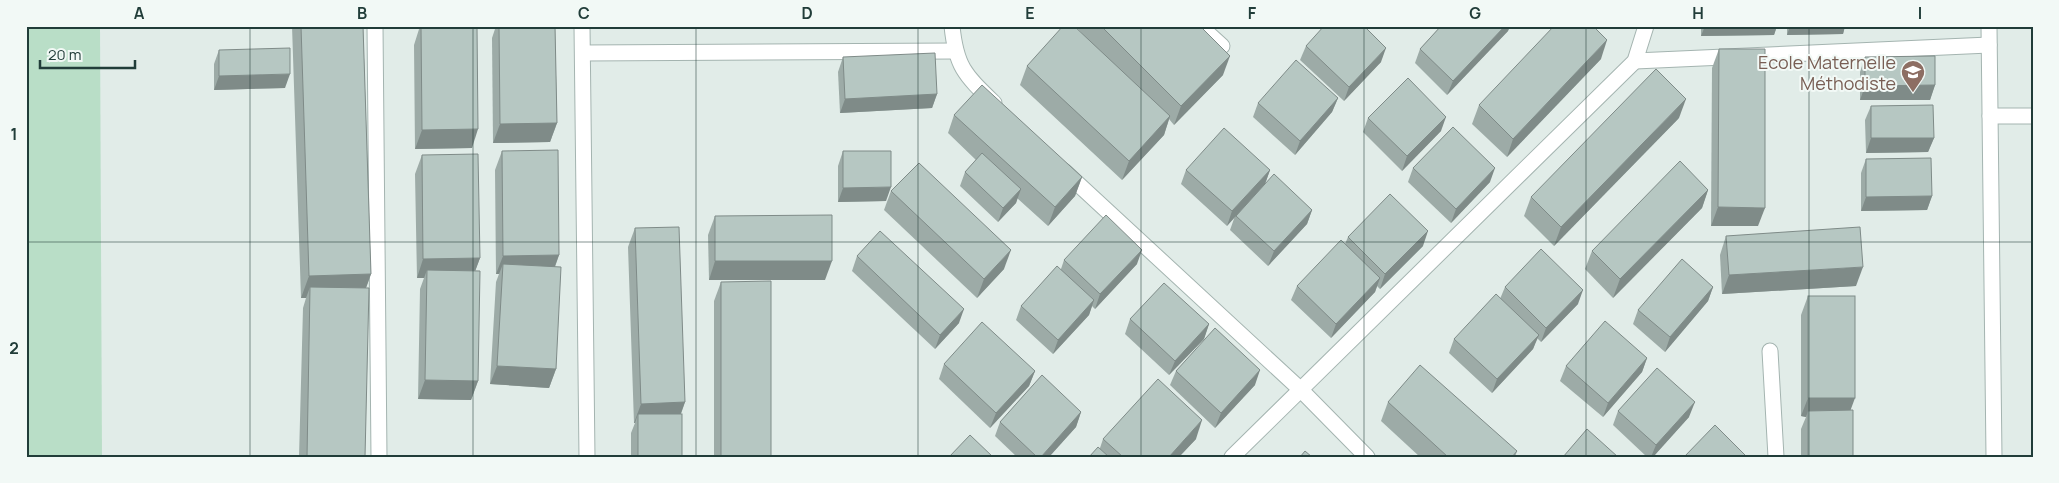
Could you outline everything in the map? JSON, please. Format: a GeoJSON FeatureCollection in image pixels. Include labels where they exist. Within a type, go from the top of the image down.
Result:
{"type":"FeatureCollection","features":[{"type":"Feature","properties":{"kind":"street"},"geometry":{"type":"LineString","coordinates":[[375,26],[379,457]]}},
{"type":"Feature","properties":{"kind":"street"},"geometry":{"type":"LineString","coordinates":[[582,26],[587,457]]}},
{"type":"Feature","properties":{"kind":"street"},"geometry":{"type":"LineString","coordinates":[[952,26],[955,51],[966,76],[1008,117]]}},
{"type":"Feature","properties":{"kind":"street"},"geometry":{"type":"LineString","coordinates":[[1200,26],[1222,46]]}},
{"type":"Feature","properties":{"kind":"street"},"geometry":{"type":"LineString","coordinates":[[1232,457],[1636,61],[1646,26]]}},
{"type":"Feature","properties":{"kind":"street"},"geometry":{"type":"LineString","coordinates":[[1989,26],[1994,457]]}},
{"type":"Feature","properties":{"kind":"street"},"geometry":{"type":"LineString","coordinates":[[1636,61],[1989,45]]}},
{"type":"Feature","properties":{"kind":"street"},"geometry":{"type":"LineString","coordinates":[[583,52],[955,51]]}},
{"type":"Feature","properties":{"kind":"street"},"geometry":{"type":"LineString","coordinates":[[1990,116],[2033,116]]}},
{"type":"Feature","properties":{"kind":"street"},"geometry":{"type":"LineString","coordinates":[[1050,158],[1301,390],[1367,457]]}},
{"type":"Feature","properties":{"kind":"street"},"geometry":{"type":"LineString","coordinates":[[1770,351],[1776,457]]}},
{"type":"Feature","properties":{"kind":"green space"},"geometry":{"type":"Polygon","coordinates":[[[26,26],[100,26],[102,457],[26,457],[26,26]]]}},
{"type":"Feature","properties":{"kind":"building"},"geometry":{"type":"Polygon","coordinates":[[[301,26],[363,26],[371,274],[309,276],[301,26]]]}},
{"type":"Feature","properties":{"kind":"building"},"geometry":{"type":"Polygon","coordinates":[[[421,26],[477,26],[478,129],[422,130],[421,26]]]}},
{"type":"Feature","properties":{"kind":"building"},"geometry":{"type":"Polygon","coordinates":[[[499,26],[555,26],[557,123],[500,124],[499,26]]]}},
{"type":"Feature","properties":{"kind":"building"},"geometry":{"type":"Polygon","coordinates":[[[1063,26],[1074,26],[1170,116],[1129,161],[1027,66],[1063,26]]]}},
{"type":"Feature","properties":{"kind":"building"},"geometry":{"type":"Polygon","coordinates":[[[1101,26],[1200,26],[1230,56],[1181,106],[1101,26]]]}},
{"type":"Feature","properties":{"kind":"building"},"geometry":{"type":"Polygon","coordinates":[[[1324,26],[1364,26],[1386,48],[1349,87],[1306,46],[1324,26]]]}},
{"type":"Feature","properties":{"kind":"building"},"geometry":{"type":"Polygon","coordinates":[[[1441,26],[1505,26],[1453,81],[1420,49],[1441,26]]]}},
{"type":"Feature","properties":{"kind":"building"},"geometry":{"type":"Polygon","coordinates":[[[1554,26],[1593,26],[1607,40],[1513,139],[1479,105],[1554,26]]]}},
{"type":"Feature","properties":{"kind":"building"},"geometry":{"type":"Polygon","coordinates":[[[290,48],[290,74],[219,76],[219,50],[290,48]]]}},
{"type":"Feature","properties":{"kind":"building"},"geometry":{"type":"Polygon","coordinates":[[[1719,49],[1765,49],[1765,208],[1718,207],[1719,49]]]}},
{"type":"Feature","properties":{"kind":"building"},"geometry":{"type":"Polygon","coordinates":[[[935,53],[937,94],[845,99],[843,57],[935,53]]]}},
{"type":"Feature","properties":{"kind":"building"},"geometry":{"type":"Polygon","coordinates":[[[1935,56],[1935,85],[1865,86],[1865,57],[1935,56]]]}},
{"type":"Feature","properties":{"kind":"building"},"geometry":{"type":"Polygon","coordinates":[[[1296,60],[1338,98],[1300,141],[1258,103],[1296,60]]]}},
{"type":"Feature","properties":{"kind":"building"},"geometry":{"type":"Polygon","coordinates":[[[1656,69],[1686,99],[1561,227],[1531,197],[1656,69]]]}},
{"type":"Feature","properties":{"kind":"building"},"geometry":{"type":"Polygon","coordinates":[[[1408,78],[1446,117],[1407,156],[1368,118],[1408,78]]]}},
{"type":"Feature","properties":{"kind":"building"},"geometry":{"type":"Polygon","coordinates":[[[982,85],[1082,177],[1055,207],[954,115],[982,85]]]}},
{"type":"Feature","properties":{"kind":"building"},"geometry":{"type":"Polygon","coordinates":[[[1933,105],[1934,138],[1871,138],[1871,106],[1933,105]]]}},
{"type":"Feature","properties":{"kind":"building"},"geometry":{"type":"Polygon","coordinates":[[[1453,127],[1495,168],[1456,209],[1413,168],[1453,127]]]}},
{"type":"Feature","properties":{"kind":"building"},"geometry":{"type":"Polygon","coordinates":[[[1224,128],[1270,170],[1232,211],[1186,170],[1224,128]]]}},
{"type":"Feature","properties":{"kind":"building"},"geometry":{"type":"Polygon","coordinates":[[[558,150],[559,255],[503,256],[502,151],[558,150]]]}},
{"type":"Feature","properties":{"kind":"building"},"geometry":{"type":"Polygon","coordinates":[[[843,151],[891,151],[891,187],[843,188],[843,151]]]}},
{"type":"Feature","properties":{"kind":"building"},"geometry":{"type":"Polygon","coordinates":[[[982,153],[1021,189],[1003,208],[965,172],[982,153]]]}},
{"type":"Feature","properties":{"kind":"building"},"geometry":{"type":"Polygon","coordinates":[[[478,154],[480,258],[423,259],[422,155],[478,154]]]}},
{"type":"Feature","properties":{"kind":"building"},"geometry":{"type":"Polygon","coordinates":[[[1931,158],[1932,196],[1866,197],[1866,159],[1931,158]]]}},
{"type":"Feature","properties":{"kind":"building"},"geometry":{"type":"Polygon","coordinates":[[[1680,161],[1708,190],[1620,279],[1592,251],[1680,161]]]}},
{"type":"Feature","properties":{"kind":"building"},"geometry":{"type":"Polygon","coordinates":[[[919,163],[1011,250],[984,279],[891,191],[919,163]]]}},
{"type":"Feature","properties":{"kind":"building"},"geometry":{"type":"Polygon","coordinates":[[[1274,174],[1312,210],[1274,251],[1236,216],[1274,174]]]}},
{"type":"Feature","properties":{"kind":"building"},"geometry":{"type":"Polygon","coordinates":[[[1390,194],[1428,231],[1385,274],[1348,237],[1390,194]]]}},
{"type":"Feature","properties":{"kind":"building"},"geometry":{"type":"Polygon","coordinates":[[[832,215],[832,261],[715,261],[715,216],[832,215]]]}},
{"type":"Feature","properties":{"kind":"building"},"geometry":{"type":"Polygon","coordinates":[[[1106,215],[1142,250],[1100,294],[1064,260],[1106,215]]]}},
{"type":"Feature","properties":{"kind":"building"},"geometry":{"type":"Polygon","coordinates":[[[679,227],[685,402],[641,404],[635,228],[679,227]]]}},
{"type":"Feature","properties":{"kind":"building"},"geometry":{"type":"Polygon","coordinates":[[[1860,227],[1863,267],[1729,275],[1726,236],[1860,227]]]}},
{"type":"Feature","properties":{"kind":"building"},"geometry":{"type":"Polygon","coordinates":[[[880,231],[964,309],[940,335],[857,256],[880,231]]]}},
{"type":"Feature","properties":{"kind":"building"},"geometry":{"type":"Polygon","coordinates":[[[1341,240],[1380,278],[1336,324],[1297,286],[1341,240]]]}},
{"type":"Feature","properties":{"kind":"building"},"geometry":{"type":"Polygon","coordinates":[[[1541,249],[1583,290],[1546,328],[1505,287],[1541,249]]]}},
{"type":"Feature","properties":{"kind":"building"},"geometry":{"type":"Polygon","coordinates":[[[1682,259],[1713,287],[1670,337],[1638,310],[1682,259]]]}},
{"type":"Feature","properties":{"kind":"building"},"geometry":{"type":"Polygon","coordinates":[[[503,264],[561,267],[556,369],[497,366],[503,264]]]}},
{"type":"Feature","properties":{"kind":"building"},"geometry":{"type":"Polygon","coordinates":[[[1057,266],[1094,300],[1058,340],[1021,306],[1057,266]]]}},
{"type":"Feature","properties":{"kind":"building"},"geometry":{"type":"Polygon","coordinates":[[[427,270],[480,271],[478,381],[425,380],[427,270]]]}},
{"type":"Feature","properties":{"kind":"building"},"geometry":{"type":"Polygon","coordinates":[[[771,281],[771,457],[721,457],[721,282],[771,281]]]}},
{"type":"Feature","properties":{"kind":"building"},"geometry":{"type":"Polygon","coordinates":[[[1164,283],[1209,324],[1175,361],[1130,319],[1164,283]]]}},
{"type":"Feature","properties":{"kind":"building"},"geometry":{"type":"Polygon","coordinates":[[[310,287],[369,288],[365,457],[307,457],[310,287]]]}},
{"type":"Feature","properties":{"kind":"building"},"geometry":{"type":"Polygon","coordinates":[[[1496,294],[1539,335],[1497,379],[1454,339],[1496,294]]]}},
{"type":"Feature","properties":{"kind":"building"},"geometry":{"type":"Polygon","coordinates":[[[1808,296],[1855,296],[1855,398],[1808,398],[1808,296]]]}},
{"type":"Feature","properties":{"kind":"building"},"geometry":{"type":"Polygon","coordinates":[[[1605,321],[1647,358],[1608,403],[1566,366],[1605,321]]]}},
{"type":"Feature","properties":{"kind":"building"},"geometry":{"type":"Polygon","coordinates":[[[982,322],[1035,371],[996,413],[944,364],[982,322]]]}},
{"type":"Feature","properties":{"kind":"building"},"geometry":{"type":"Polygon","coordinates":[[[1215,328],[1260,370],[1221,413],[1176,371],[1215,328]]]}},
{"type":"Feature","properties":{"kind":"building"},"geometry":{"type":"Polygon","coordinates":[[[1420,365],[1517,451],[1512,457],[1448,457],[1388,402],[1420,365]]]}},
{"type":"Feature","properties":{"kind":"building"},"geometry":{"type":"Polygon","coordinates":[[[1657,368],[1695,402],[1656,445],[1618,411],[1657,368]]]}},
{"type":"Feature","properties":{"kind":"building"},"geometry":{"type":"Polygon","coordinates":[[[1042,375],[1081,412],[1041,457],[1037,457],[1000,422],[1042,375]]]}},
{"type":"Feature","properties":{"kind":"building"},"geometry":{"type":"Polygon","coordinates":[[[1158,379],[1202,420],[1169,457],[1123,457],[1103,439],[1158,379]]]}},
{"type":"Feature","properties":{"kind":"building"},"geometry":{"type":"Polygon","coordinates":[[[1853,410],[1853,457],[1808,457],[1808,411],[1853,410]]]}},
{"type":"Feature","properties":{"kind":"building"},"geometry":{"type":"Polygon","coordinates":[[[638,414],[682,414],[682,457],[638,457],[638,414]]]}},
{"type":"Feature","properties":{"kind":"building"},"geometry":{"type":"Polygon","coordinates":[[[1715,425],[1745,455],[1744,457],[1684,457],[1715,425]]]}},
{"type":"Feature","properties":{"kind":"building"},"geometry":{"type":"Polygon","coordinates":[[[1587,429],[1618,457],[1563,457],[1587,429]]]}},
{"type":"Feature","properties":{"kind":"building"},"geometry":{"type":"Polygon","coordinates":[[[970,435],[993,457],[949,457],[970,435]]]}},
{"type":"Feature","properties":{"kind":"building"},"geometry":{"type":"Polygon","coordinates":[[[1098,447],[1109,457],[1089,457],[1098,447]]]}},
{"type":"Feature","properties":{"kind":"building"},"geometry":{"type":"Polygon","coordinates":[[[1305,451],[1312,457],[1300,457],[1305,451]]]}},
{"type":"Feature","properties":{"kind":"place","name":"Ecole Maternelle Méthodiste"},"geometry":{"type":"Point","coordinates":[1913,93]}}]}
